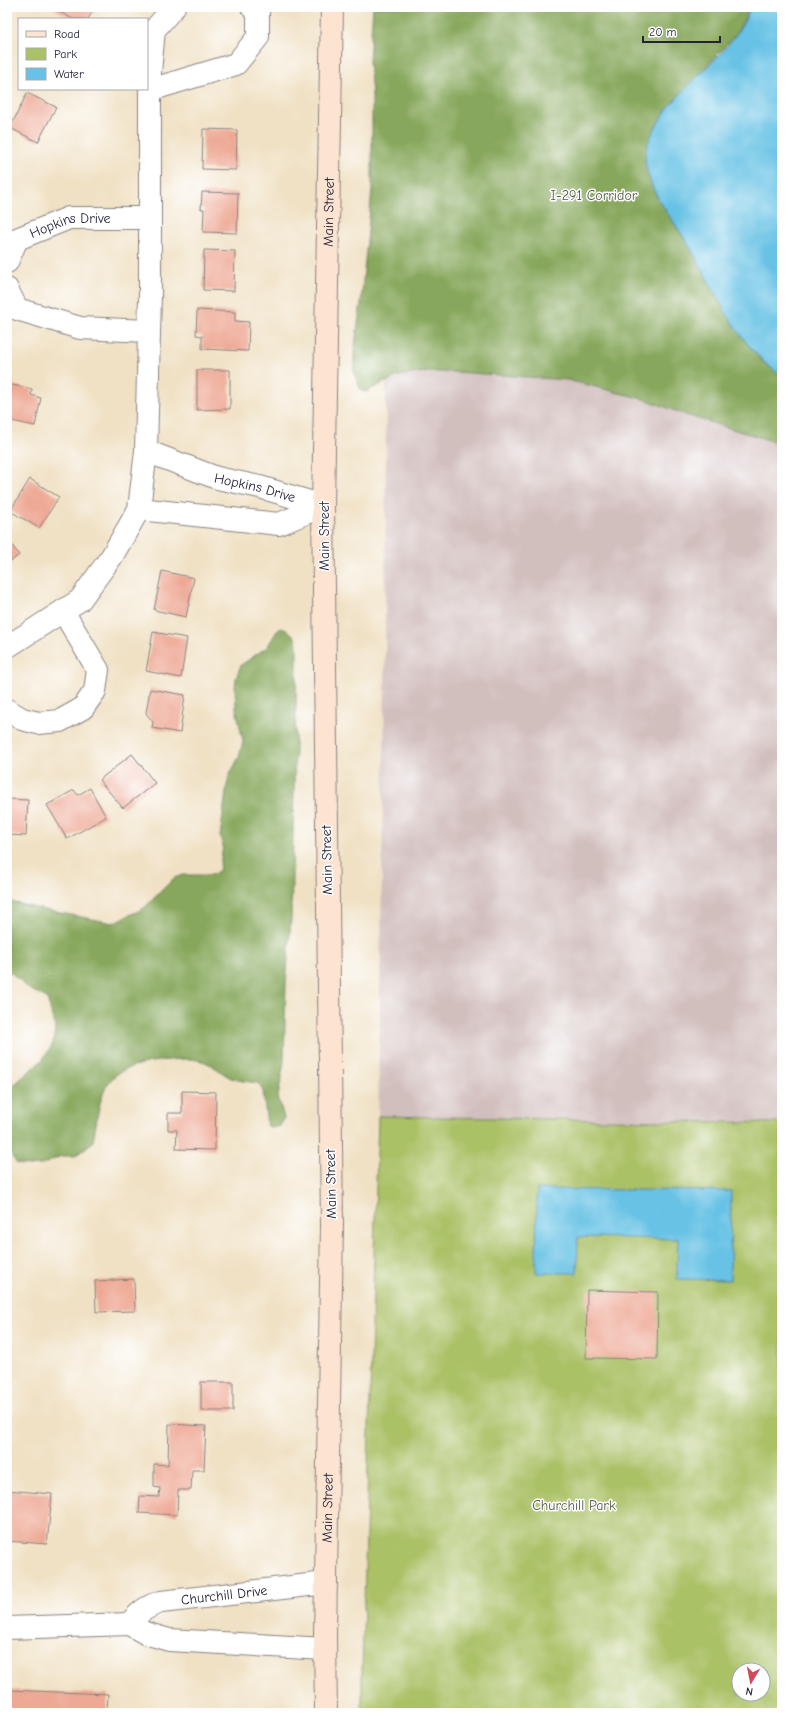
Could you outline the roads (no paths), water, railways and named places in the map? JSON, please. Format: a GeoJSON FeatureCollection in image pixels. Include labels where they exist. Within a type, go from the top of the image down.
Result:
{"type":"FeatureCollection","features":[{"type":"Feature","properties":{"kind":"main road","name":"Main Street"},"geometry":{"type":"LineString","coordinates":[[326,1713],[325,1649],[332,1225],[323,506],[332,7]]}},
{"type":"Feature","properties":{"kind":"street"},"geometry":{"type":"LineString","coordinates":[[7,647],[80,600],[112,556],[139,509],[146,451],[149,331],[150,90],[154,30],[174,7]]}},
{"type":"Feature","properties":{"kind":"street"},"geometry":{"type":"LineString","coordinates":[[150,90],[236,64],[258,37],[258,11],[252,7]]}},
{"type":"Feature","properties":{"kind":"street","name":"Hopkins Drive"},"geometry":{"type":"LineString","coordinates":[[7,262],[17,239],[69,218],[150,218]]}},
{"type":"Feature","properties":{"kind":"street"},"geometry":{"type":"LineString","coordinates":[[7,289],[17,309],[80,328],[149,331]]}},
{"type":"Feature","properties":{"kind":"street","name":"Hopkins Drive"},"geometry":{"type":"LineString","coordinates":[[146,451],[217,478],[260,487],[323,506]]}},
{"type":"Feature","properties":{"kind":"street","name":"Hopkins Drive"},"geometry":{"type":"LineString","coordinates":[[139,509],[278,524],[323,506]]}},
{"type":"Feature","properties":{"kind":"street"},"geometry":{"type":"LineString","coordinates":[[7,710],[22,719],[38,722],[60,721],[83,708],[95,691],[98,670],[63,611]]}},
{"type":"Feature","properties":{"kind":"street","name":"Churchill Drive"},"geometry":{"type":"LineString","coordinates":[[129,1624],[142,1610],[151,1604],[160,1602],[326,1582]]}},
{"type":"Feature","properties":{"kind":"street"},"geometry":{"type":"LineString","coordinates":[[7,1628],[129,1624],[145,1633],[169,1640],[325,1649]]}},
{"type":"Feature","properties":{"kind":"water"},"geometry":{"type":"Polygon","coordinates":[[[750,7],[782,7],[782,376],[751,348],[727,314],[696,257],[667,213],[652,186],[648,176],[645,160],[646,149],[650,139],[667,110],[721,53],[743,23],[750,7]]]}},
{"type":"Feature","properties":{"kind":"water"},"geometry":{"type":"Polygon","coordinates":[[[537,1189],[731,1191],[730,1280],[677,1279],[678,1239],[578,1237],[577,1273],[536,1273],[537,1189]]]}},
{"type":"Feature","properties":{"kind":"park label","name":"I-291 Corridor"},"geometry":{"type":"Point","coordinates":[594,195]}},
{"type":"Feature","properties":{"kind":"park label","name":"Churchill Park"},"geometry":{"type":"Point","coordinates":[574,1505]}}]}
